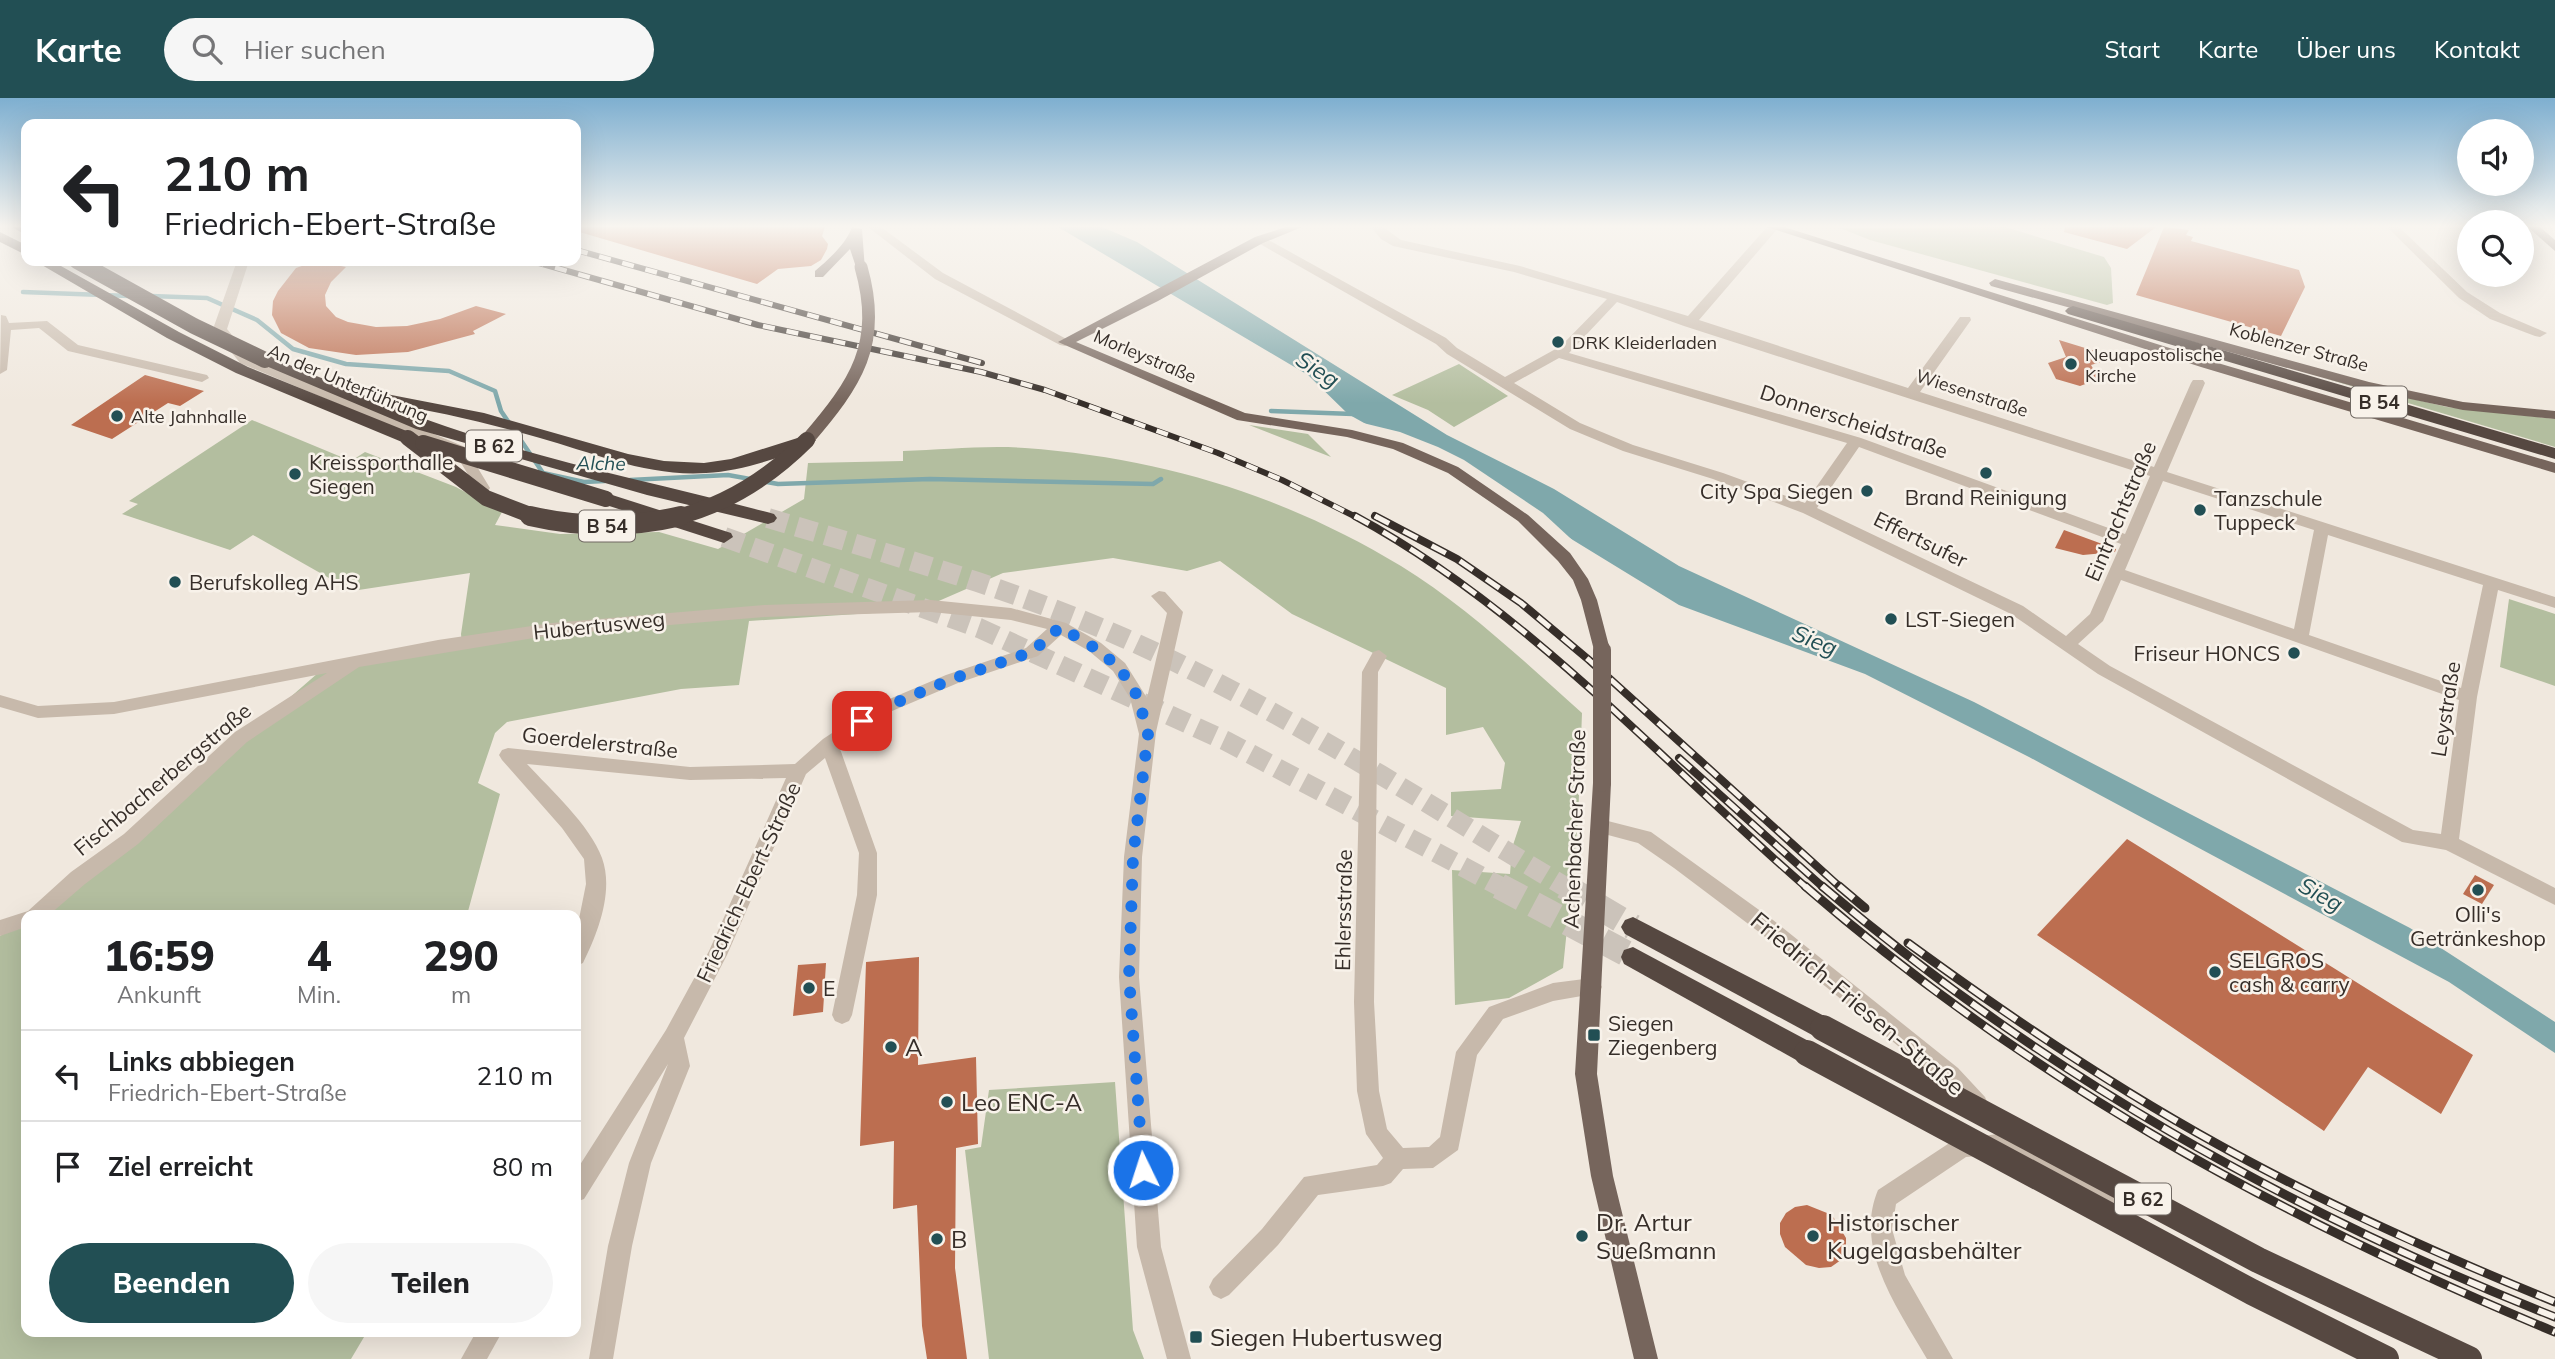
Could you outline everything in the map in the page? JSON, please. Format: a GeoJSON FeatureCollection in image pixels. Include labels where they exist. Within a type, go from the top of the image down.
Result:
{"type":"FeatureCollection","features":[{"type":"Feature","properties":{"kind":"highway","name":"B 54"},"geometry":{"type":"LineString","coordinates":[[86,286],[242,370],[408,438],[495,503],[532,518],[582,526],[656,521],[706,508],[730,499],[768,476],[807,440]]}},
{"type":"Feature","properties":{"kind":"highway"},"geometry":{"type":"LineString","coordinates":[[122,286],[194,326],[339,391],[427,404],[631,460],[684,468],[746,462],[807,440]]}},
{"type":"Feature","properties":{"kind":"highway","name":"B 54"},"geometry":{"type":"LineString","coordinates":[[2073,312],[2555,454]]}},
{"type":"Feature","properties":{"kind":"highway","name":"B 62"},"geometry":{"type":"LineString","coordinates":[[339,391],[422,425],[479,442],[653,491],[768,518]]}},
{"type":"Feature","properties":{"kind":"highway","name":"B 62"},"geometry":{"type":"LineString","coordinates":[[408,438],[724,537]]}},
{"type":"Feature","properties":{"kind":"highway","name":"B 62"},"geometry":{"type":"LineString","coordinates":[[1633,927],[2258,1260],[2469,1359]]}},
{"type":"Feature","properties":{"kind":"highway","name":"B 62"},"geometry":{"type":"LineString","coordinates":[[1633,957],[2252,1293],[2386,1359]]}},
{"type":"Feature","properties":{"kind":"main road","name":"B 54"},"geometry":{"type":"LineString","coordinates":[[807,440],[846,392],[867,346],[872,304],[868,286]]}},
{"type":"Feature","properties":{"kind":"main road"},"geometry":{"type":"LineString","coordinates":[[1065,342],[1177,286]]}},
{"type":"Feature","properties":{"kind":"main road","name":"Koblenzer Straße"},"geometry":{"type":"LineString","coordinates":[[1983,286],[2073,312]]}},
{"type":"Feature","properties":{"kind":"main road","name":"Koblenzer Straße"},"geometry":{"type":"LineString","coordinates":[[1984,286],[2206,364],[2555,468]]}},
{"type":"Feature","properties":{"kind":"main road","name":"Koblenzer Straße"},"geometry":{"type":"LineString","coordinates":[[1994,289],[2367,386],[2463,406],[2555,415]]}},
{"type":"Feature","properties":{"kind":"main road","name":"Morleystraße"},"geometry":{"type":"LineString","coordinates":[[1065,342],[1242,417],[1355,435]]}},
{"type":"Feature","properties":{"kind":"main road","name":"Achenbacher Straße"},"geometry":{"type":"LineString","coordinates":[[1355,435],[1426,457],[1480,487],[1547,538],[1580,579],[1596,622],[1602,650],[1602,783],[1586,1074],[1602,1176],[1646,1359]]}},
{"type":"Feature","properties":{"kind":"street","name":"An der Unterführung"},"geometry":{"type":"LineString","coordinates":[[234,286],[220,329],[245,360],[460,450],[483,488]]}},
{"type":"Feature","properties":{"kind":"street","name":"Morleystraße"},"geometry":{"type":"LineString","coordinates":[[958,286],[1065,342]]}},
{"type":"Feature","properties":{"kind":"street","name":"Effertsufer"},"geometry":{"type":"LineString","coordinates":[[1343,286],[1408,321],[1575,426],[1628,448],[1718,476],[1808,510],[2017,610],[2104,670],[2409,837],[2449,843],[2555,897]]}},
{"type":"Feature","properties":{"kind":"street","name":"Wiesenstraße"},"geometry":{"type":"LineString","coordinates":[[1577,286],[2555,603]]}},
{"type":"Feature","properties":{"kind":"street"},"geometry":{"type":"LineString","coordinates":[[1689,323],[1722,286]]}},
{"type":"Feature","properties":{"kind":"street"},"geometry":{"type":"LineString","coordinates":[[2454,286],[2496,316],[2540,332]]}},
{"type":"Feature","properties":{"kind":"street"},"geometry":{"type":"LineString","coordinates":[[1505,383],[1559,354],[1615,297]]}},
{"type":"Feature","properties":{"kind":"street"},"geometry":{"type":"LineString","coordinates":[[1910,394],[1965,320]]}},
{"type":"Feature","properties":{"kind":"street"},"geometry":{"type":"LineString","coordinates":[[0,370],[3,322],[42,324],[73,348],[202,378]]}},
{"type":"Feature","properties":{"kind":"street","name":"Donnerscheidstraße"},"geometry":{"type":"LineString","coordinates":[[1559,354],[1856,441],[2131,542]]}},
{"type":"Feature","properties":{"kind":"street","name":"Eintrachtstraße"},"geometry":{"type":"LineString","coordinates":[[2066,646],[2097,617],[2198,383]]}},
{"type":"Feature","properties":{"kind":"street"},"geometry":{"type":"LineString","coordinates":[[1808,510],[1856,441]]}},
{"type":"Feature","properties":{"kind":"street"},"geometry":{"type":"LineString","coordinates":[[2300,639],[2322,527]]}},
{"type":"Feature","properties":{"kind":"street"},"geometry":{"type":"LineString","coordinates":[[2118,573],[2468,697]]}},
{"type":"Feature","properties":{"kind":"street","name":"Leystraße"},"geometry":{"type":"LineString","coordinates":[[2449,843],[2468,697],[2491,583]]}},
{"type":"Feature","properties":{"kind":"street","name":"Hubertusweg"},"geometry":{"type":"LineString","coordinates":[[1159,596],[1175,612],[1148,734],[1133,857],[1129,977],[1149,1247],[1179,1359]]}},
{"type":"Feature","properties":{"kind":"street","name":"Hubertusweg"},"geometry":{"type":"LineString","coordinates":[[0,701],[38,712],[102,710],[438,646],[563,628],[764,611],[940,606],[1011,614],[1060,627],[1095,648],[1119,667],[1138,697],[1148,734]]}},
{"type":"Feature","properties":{"kind":"street","name":"Friedrich-Ebert-Straße"},"geometry":{"type":"LineString","coordinates":[[581,1183],[674,1037],[717,956],[799,770],[828,744],[879,710],[952,679],[1032,652],[1060,627]]}},
{"type":"Feature","properties":{"kind":"street","name":"Ehlersstraße"},"geometry":{"type":"LineString","coordinates":[[1379,656],[1370,672],[1364,1002],[1368,1091],[1377,1134],[1398,1159]]}},
{"type":"Feature","properties":{"kind":"street","name":"Fischbacherbergstraße"},"geometry":{"type":"LineString","coordinates":[[42,910],[78,878],[131,839],[241,737],[357,662]]}},
{"type":"Feature","properties":{"kind":"street"},"geometry":{"type":"LineString","coordinates":[[828,744],[868,853],[867,895],[842,1014]]}},
{"type":"Feature","properties":{"kind":"street","name":"Goerdelerstraße"},"geometry":{"type":"LineString","coordinates":[[581,947],[587,935],[595,893],[593,856],[508,755],[660,772],[752,776],[799,770]]}},
{"type":"Feature","properties":{"kind":"street","name":"Friedrich-Friesen-Straße"},"geometry":{"type":"LineString","coordinates":[[1600,827],[1644,837],[1766,926],[1950,1075],[2012,1142],[2370,1359]]}},
{"type":"Feature","properties":{"kind":"street"},"geometry":{"type":"LineString","coordinates":[[0,928],[21,921]]}},
{"type":"Feature","properties":{"kind":"street"},"geometry":{"type":"LineString","coordinates":[[1222,1287],[1270,1237],[1312,1185],[1383,1175],[1398,1159],[1433,1157],[1450,1143],[1467,1052],[1496,1013],[1553,992],[1592,987]]}},
{"type":"Feature","properties":{"kind":"street"},"geometry":{"type":"LineString","coordinates":[[601,1359],[620,1246],[640,1163],[679,1066],[674,1037]]}},
{"type":"Feature","properties":{"kind":"street"},"geometry":{"type":"LineString","coordinates":[[1941,1359],[1895,1279],[1880,1229],[1886,1198],[1962,1147],[2012,1142]]}},
{"type":"Feature","properties":{"kind":"street"},"geometry":{"type":"LineString","coordinates":[[473,1359],[487,1337]]}},
{"type":"Feature","properties":{"kind":"green space"},"geometry":{"type":"Polygon","coordinates":[[[2037,286],[2112,286],[2113,303],[2107,305],[2037,286]]]}},
{"type":"Feature","properties":{"kind":"green space"},"geometry":{"type":"Polygon","coordinates":[[[1459,364],[1508,396],[1454,427],[1428,410],[1392,395],[1459,364]]]}},
{"type":"Feature","properties":{"kind":"green space"},"geometry":{"type":"Polygon","coordinates":[[[2324,378],[2447,407],[2555,419],[2555,447],[2324,378]]]}},
{"type":"Feature","properties":{"kind":"green space"},"geometry":{"type":"Polygon","coordinates":[[[252,420],[351,461],[365,452],[456,487],[502,512],[495,525],[560,534],[659,532],[718,549],[804,499],[808,463],[903,461],[903,451],[1010,447],[1125,461],[1220,484],[1312,519],[1401,566],[1449,599],[1495,636],[1582,713],[1578,821],[1563,968],[1509,998],[1455,1005],[1452,870],[1510,874],[1512,848],[1521,821],[1451,816],[1451,792],[1501,789],[1505,763],[1483,727],[1446,735],[1446,688],[1292,614],[1220,561],[1187,571],[1113,558],[1003,573],[918,610],[749,621],[739,685],[681,689],[507,722],[495,733],[478,783],[500,794],[468,910],[38,910],[70,889],[318,673],[462,644],[461,634],[470,573],[352,591],[253,535],[230,550],[122,514],[138,504],[129,501],[252,420]]]}},
{"type":"Feature","properties":{"kind":"green space"},"geometry":{"type":"Polygon","coordinates":[[[1249,425],[1308,434],[1331,457],[1249,425]]]}},
{"type":"Feature","properties":{"kind":"green space"},"geometry":{"type":"Polygon","coordinates":[[[2509,599],[2555,614],[2555,686],[2500,667],[2509,599]]]}},
{"type":"Feature","properties":{"kind":"green space"},"geometry":{"type":"Polygon","coordinates":[[[21,922],[21,1337],[364,1337],[351,1359],[0,1359],[0,936],[21,922]]]}},
{"type":"Feature","properties":{"kind":"green space"},"geometry":{"type":"Polygon","coordinates":[[[1115,1082],[1133,1330],[1144,1359],[989,1359],[965,1150],[981,1147],[989,1090],[1115,1082]]]}},
{"type":"Feature","properties":{"kind":"water","name":"Sieg"},"geometry":{"type":"Polygon","coordinates":[[[1157,286],[1207,286],[1447,435],[1554,489],[1679,566],[1974,702],[2410,928],[2555,1022],[2555,1053],[2449,982],[2029,757],[1865,674],[1679,605],[1568,537],[1348,414],[1308,375],[1157,286]]]}},
{"type":"Feature","properties":{"kind":"pier"},"geometry":{"type":"Polygon","coordinates":[[[1363,423],[1400,432],[1464,460],[1543,513],[1582,549],[1363,426],[1363,423]]]}},
{"type":"Feature","properties":{"kind":"building"},"geometry":{"type":"Polygon","coordinates":[[[282,286],[329,286],[325,295],[326,306],[336,317],[376,327],[407,326],[440,319],[476,306],[506,314],[473,331],[475,334],[408,352],[356,355],[309,348],[281,333],[272,315],[273,301],[282,286]]]}},
{"type":"Feature","properties":{"kind":"building"},"geometry":{"type":"Polygon","coordinates":[[[2140,286],[2305,287],[2281,336],[2136,295],[2140,286]]]}},
{"type":"Feature","properties":{"kind":"building","name":"Neuapostolische Kirche"},"geometry":{"type":"Polygon","coordinates":[[[2059,340],[2095,351],[2101,362],[2091,365],[2099,379],[2080,386],[2056,379],[2048,363],[2066,357],[2059,340]]]}},
{"type":"Feature","properties":{"kind":"building","name":"Alte Jahnhalle"},"geometry":{"type":"Polygon","coordinates":[[[145,375],[204,391],[180,406],[168,403],[112,439],[71,425],[145,375]]]}},
{"type":"Feature","properties":{"kind":"building"},"geometry":{"type":"Polygon","coordinates":[[[2064,530],[2116,549],[2115,552],[2083,555],[2055,548],[2064,530]]]}},
{"type":"Feature","properties":{"kind":"building","name":"SELGROS cash & carry"},"geometry":{"type":"Polygon","coordinates":[[[2127,839],[2473,1055],[2441,1114],[2368,1067],[2324,1131],[2037,935],[2127,839]]]}},
{"type":"Feature","properties":{"kind":"building","name":"Olli's Getränkeshop"},"geometry":{"type":"Polygon","coordinates":[[[2475,875],[2494,885],[2482,904],[2463,894],[2475,875]]]}},
{"type":"Feature","properties":{"kind":"building"},"geometry":{"type":"Polygon","coordinates":[[[919,957],[918,1065],[976,1057],[978,1144],[956,1148],[955,1268],[967,1359],[927,1359],[922,1326],[917,1205],[893,1209],[894,1141],[860,1146],[866,962],[919,957]]]}},
{"type":"Feature","properties":{"kind":"building","name":"E"},"geometry":{"type":"Polygon","coordinates":[[[826,963],[823,1012],[793,1016],[798,965],[826,963]]]}},
{"type":"Feature","properties":{"kind":"building","name":"Historischer Kugelgasbehälter"},"geometry":{"type":"Polygon","coordinates":[[[1807,1205],[1832,1215],[1846,1238],[1846,1250],[1841,1260],[1831,1267],[1806,1265],[1785,1247],[1780,1234],[1780,1223],[1786,1213],[1795,1207],[1807,1205]]]}},
{"type":"Feature","properties":{"kind":"waterway","name":"Alche"},"geometry":{"type":"LineString","coordinates":[[23,292],[129,296]]}},
{"type":"Feature","properties":{"kind":"waterway","name":"Alche"},"geometry":{"type":"LineString","coordinates":[[151,296],[207,298],[257,320],[293,349],[346,364],[449,371],[495,391],[501,411],[543,473],[584,482],[605,481]]}},
{"type":"Feature","properties":{"kind":"waterway","name":"Alche"},"geometry":{"type":"LineString","coordinates":[[1271,411],[1353,414]]}},
{"type":"Feature","properties":{"kind":"waterway","name":"Alche"},"geometry":{"type":"LineString","coordinates":[[630,480],[728,475],[778,484],[930,479],[1153,484],[1161,479]]}},
{"type":"Feature","properties":{"kind":"tunnel"},"geometry":{"type":"LineString","coordinates":[[768,518],[992,587],[1124,638],[1294,724],[1567,888]]}},
{"type":"Feature","properties":{"kind":"tunnel"},"geometry":{"type":"LineString","coordinates":[[724,537],[979,628],[1226,741],[1503,888]]}},
{"type":"Feature","properties":{"kind":"tunnel"},"geometry":{"type":"LineString","coordinates":[[1499,886],[1633,957]]}},
{"type":"Feature","properties":{"kind":"tunnel"},"geometry":{"type":"LineString","coordinates":[[1564,886],[1633,927]]}},
{"type":"Feature","properties":{"kind":"railway"},"geometry":{"type":"LineString","coordinates":[[620,286],[758,325],[981,372],[1045,390],[1218,453],[1282,480],[1358,518]]}},
{"type":"Feature","properties":{"kind":"railway"},"geometry":{"type":"LineString","coordinates":[[705,286],[982,363]]}},
{"type":"Feature","properties":{"kind":"railway"},"geometry":{"type":"LineString","coordinates":[[1355,516],[1418,554],[1535,641],[1591,689],[1807,888]]}},
{"type":"Feature","properties":{"kind":"railway"},"geometry":{"type":"LineString","coordinates":[[1378,518],[1375,516],[1457,559],[1521,603],[1589,660],[1841,888]]}},
{"type":"Feature","properties":{"kind":"railway"},"geometry":{"type":"LineString","coordinates":[[1679,758],[1824,888]]}},
{"type":"Feature","properties":{"kind":"railway"},"geometry":{"type":"LineString","coordinates":[[1805,886],[1891,957],[1979,1022],[2069,1083],[2162,1140],[2354,1242],[2555,1332]]}},
{"type":"Feature","properties":{"kind":"railway"},"geometry":{"type":"LineString","coordinates":[[1822,886],[1906,954],[1992,1018],[2080,1077],[2170,1132],[2358,1231],[2555,1317]]}},
{"type":"Feature","properties":{"kind":"railway"},"geometry":{"type":"LineString","coordinates":[[1839,886],[1865,908]]}},
{"type":"Feature","properties":{"kind":"railway"},"geometry":{"type":"LineString","coordinates":[[1908,943],[2060,1049],[2219,1145],[2384,1228],[2555,1302]]}},
{"type":"Feature","properties":{"kind":"place","name":"DRK Kleiderladen"},"geometry":{"type":"Point","coordinates":[1558,342]}},
{"type":"Feature","properties":{"kind":"place","name":"Neuapostolische Kirche"},"geometry":{"type":"Point","coordinates":[2071,364]}},
{"type":"Feature","properties":{"kind":"place","name":"Alte Jahnhalle"},"geometry":{"type":"Point","coordinates":[117,416]}},
{"type":"Feature","properties":{"kind":"place","name":"Brand Reinigung"},"geometry":{"type":"Point","coordinates":[1986,473]}},
{"type":"Feature","properties":{"kind":"place","name":"Kreissporthalle Siegen"},"geometry":{"type":"Point","coordinates":[295,474]}},
{"type":"Feature","properties":{"kind":"place","name":"City Spa Siegen"},"geometry":{"type":"Point","coordinates":[1867,491]}},
{"type":"Feature","properties":{"kind":"place","name":"Tanzschule Tuppeck"},"geometry":{"type":"Point","coordinates":[2200,510]}},
{"type":"Feature","properties":{"kind":"place","name":"Berufskolleg AHS"},"geometry":{"type":"Point","coordinates":[175,582]}},
{"type":"Feature","properties":{"kind":"place","name":"LST-Siegen"},"geometry":{"type":"Point","coordinates":[1891,619]}},
{"type":"Feature","properties":{"kind":"place","name":"Friseur HONCS"},"geometry":{"type":"Point","coordinates":[2294,653]}},
{"type":"Feature","properties":{"kind":"place","name":"Olli's Getränkeshop"},"geometry":{"type":"Point","coordinates":[2478,890]}},
{"type":"Feature","properties":{"kind":"place","name":"SELGROS cash & carry"},"geometry":{"type":"Point","coordinates":[2215,972]}},
{"type":"Feature","properties":{"kind":"place","name":"E"},"geometry":{"type":"Point","coordinates":[809,988]}},
{"type":"Feature","properties":{"kind":"place","name":"Siegen Ziegenberg"},"geometry":{"type":"Point","coordinates":[1594,1035]}},
{"type":"Feature","properties":{"kind":"place","name":"A"},"geometry":{"type":"Point","coordinates":[891,1047]}},
{"type":"Feature","properties":{"kind":"place","name":"Leo ENC-A"},"geometry":{"type":"Point","coordinates":[947,1102]}},
{"type":"Feature","properties":{"kind":"place","name":"Dr. Artur Sueßmann"},"geometry":{"type":"Point","coordinates":[1582,1236]}},
{"type":"Feature","properties":{"kind":"place","name":"Historischer Kugelgasbehälter"},"geometry":{"type":"Point","coordinates":[1813,1236]}},
{"type":"Feature","properties":{"kind":"place","name":"B"},"geometry":{"type":"Point","coordinates":[937,1239]}},
{"type":"Feature","properties":{"kind":"place","name":"Siegen Hubertusweg"},"geometry":{"type":"Point","coordinates":[1196,1337]}},
{"type":"Feature","properties":{"kind":"route"},"geometry":{"type":"LineString","coordinates":[[862,721],[879,710],[952,679],[1032,652],[1060,627],[1095,648],[1119,667],[1138,697],[1148,734],[1133,857],[1129,977],[1143,1170]]}}]}
